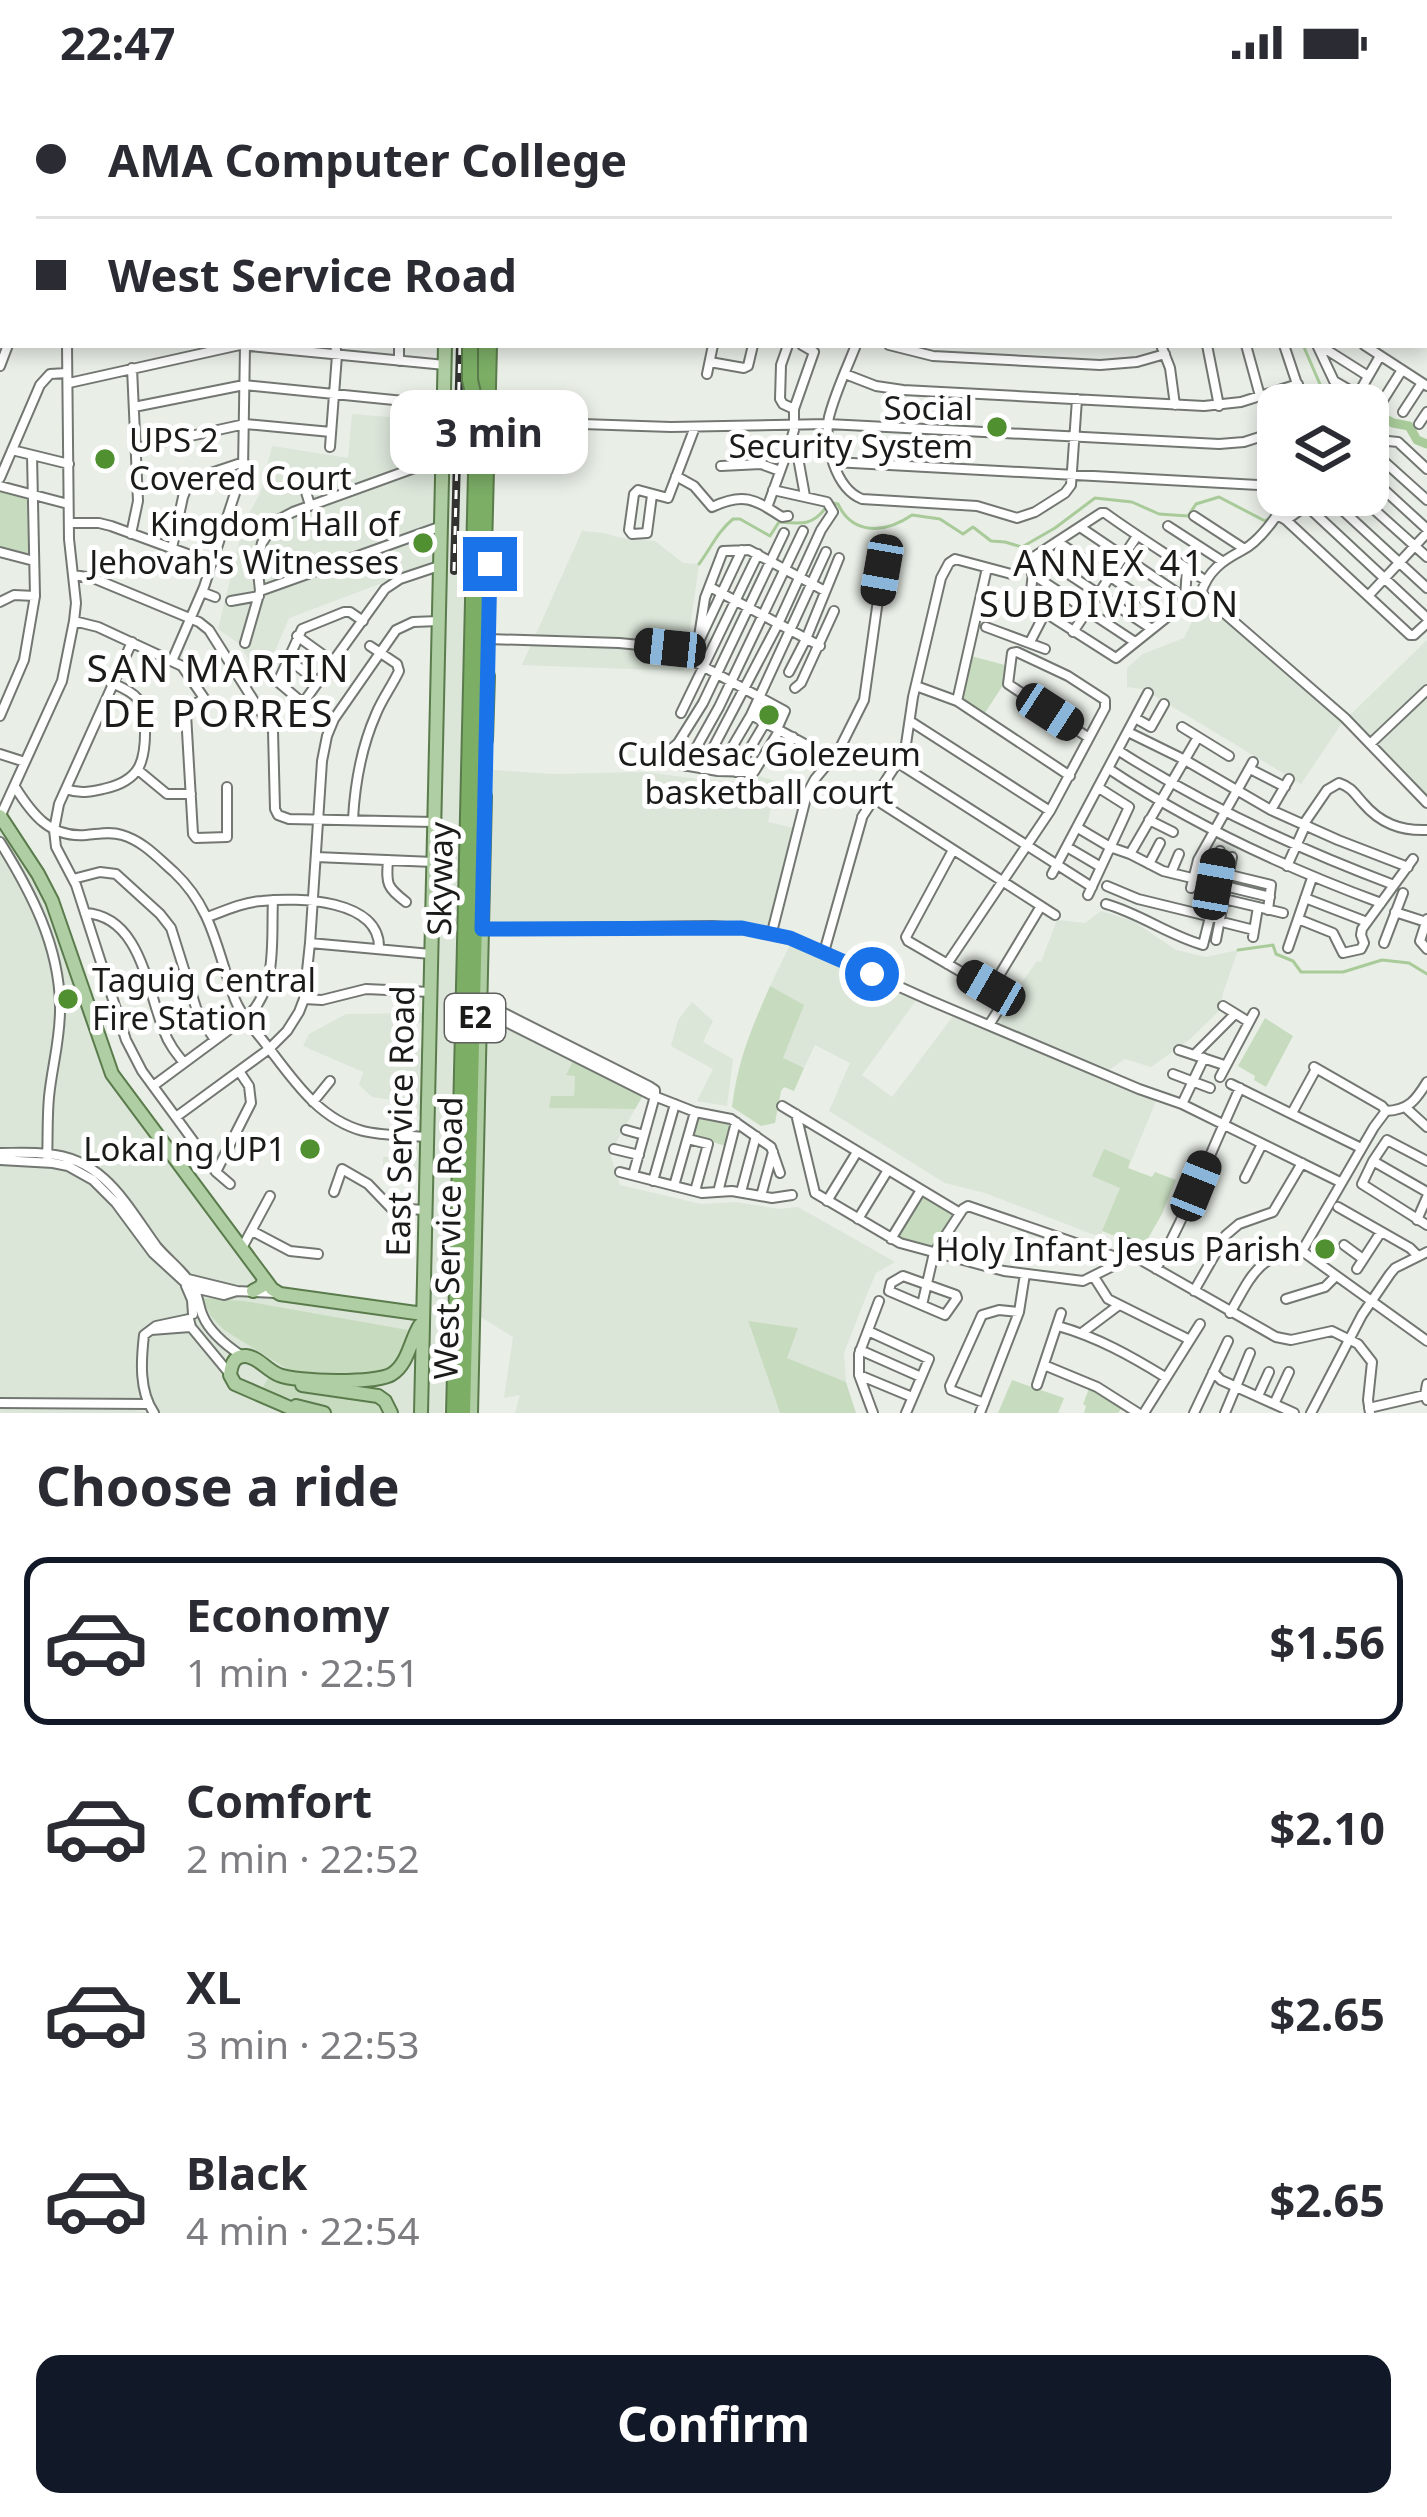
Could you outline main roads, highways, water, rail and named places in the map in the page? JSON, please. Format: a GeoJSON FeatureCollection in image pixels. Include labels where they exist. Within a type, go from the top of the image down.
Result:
{"type":"FeatureCollection","features":[{"type":"Feature","properties":{"kind":"highway","name":"Skyway"},"geometry":{"type":"LineString","coordinates":[[461,1413],[477,411],[470,380],[482,348]]}},
{"type":"Feature","properties":{"kind":"highway","name":"Skyway"},"geometry":{"type":"LineString","coordinates":[[461,1413],[483,348]]}},
{"type":"Feature","properties":{"kind":"main road","name":"East Service Road"},"geometry":{"type":"LineString","coordinates":[[419,1410],[445,348]]}},
{"type":"Feature","properties":{"kind":"main road","name":"West Service Road"},"geometry":{"type":"LineString","coordinates":[[461,1413],[480,1005],[493,421],[483,348]]}},
{"type":"Feature","properties":{"kind":"main road"},"geometry":{"type":"LineString","coordinates":[[0,817],[52,901],[112,1074],[264,1278],[277,1293],[423,1318]]}},
{"type":"Feature","properties":{"kind":"main road"},"geometry":{"type":"LineString","coordinates":[[253,1292],[264,1278]]}},
{"type":"Feature","properties":{"kind":"main road","name":"East Service Road"},"geometry":{"type":"LineString","coordinates":[[259,1364],[279,1375],[312,1380],[388,1377],[400,1366],[423,1318]]}},
{"type":"Feature","properties":{"kind":"main road"},"geometry":{"type":"LineString","coordinates":[[246,1388],[261,1373],[259,1364],[243,1356],[232,1364],[230,1375],[236,1384],[302,1413]]}},
{"type":"Feature","properties":{"kind":"main road"},"geometry":{"type":"LineString","coordinates":[[279,1375],[312,1388],[378,1396],[391,1413]]}},
{"type":"Feature","properties":{"kind":"main road"},"geometry":{"type":"LineString","coordinates":[[278,1401],[325,1413]]}},
{"type":"Feature","properties":{"kind":"waterway"},"geometry":{"type":"LineString","coordinates":[[1304,348],[1320,384]]}},
{"type":"Feature","properties":{"kind":"waterway"},"geometry":{"type":"LineString","coordinates":[[1389,421],[1409,426],[1417,440],[1427,444]]}},
{"type":"Feature","properties":{"kind":"waterway"},"geometry":{"type":"LineString","coordinates":[[833,503],[861,526],[881,528],[912,515],[940,519],[963,534],[973,527],[991,541],[1022,547],[1095,498],[1188,516],[1196,504],[1219,497],[1265,521],[1273,516]]}},
{"type":"Feature","properties":{"kind":"waterway"},"geometry":{"type":"LineString","coordinates":[[699,564],[733,519],[770,536],[779,522],[806,522],[827,506]]}},
{"type":"Feature","properties":{"kind":"waterway"},"geometry":{"type":"LineString","coordinates":[[1238,950],[1273,945],[1276,954],[1293,961],[1301,972],[1343,972],[1382,960],[1409,963],[1427,974]]}},
{"type":"Feature","properties":{"kind":"railway"},"geometry":{"type":"LineString","coordinates":[[454,571],[460,348]]}},
{"type":"Feature","properties":{"kind":"place","name":"Social Security System"},"geometry":{"type":"Point","coordinates":[997,427]}},
{"type":"Feature","properties":{"kind":"place","name":"UPS 2 Covered Court"},"geometry":{"type":"Point","coordinates":[105,459]}},
{"type":"Feature","properties":{"kind":"place","name":"Kingdom Hall of Jehovah's Witnesses"},"geometry":{"type":"Point","coordinates":[423,543]}},
{"type":"Feature","properties":{"kind":"place","name":"Culdesac Golezeum basketball court"},"geometry":{"type":"Point","coordinates":[769,715]}},
{"type":"Feature","properties":{"kind":"place","name":"Taguig Central Fire Station"},"geometry":{"type":"Point","coordinates":[68,999]}},
{"type":"Feature","properties":{"kind":"place","name":"Lokal ng UP1"},"geometry":{"type":"Point","coordinates":[310,1149]}},
{"type":"Feature","properties":{"kind":"place","name":"Holy Infant Jesus Parish"},"geometry":{"type":"Point","coordinates":[1325,1249]}},
{"type":"Feature","properties":{"kind":"district","name":"ANNEX 41 SUBDIVISION"},"geometry":{"type":"Point","coordinates":[1110,584]}},
{"type":"Feature","properties":{"kind":"district","name":"SAN MARTIN DE PORRES"},"geometry":{"type":"Point","coordinates":[219,690]}}]}
